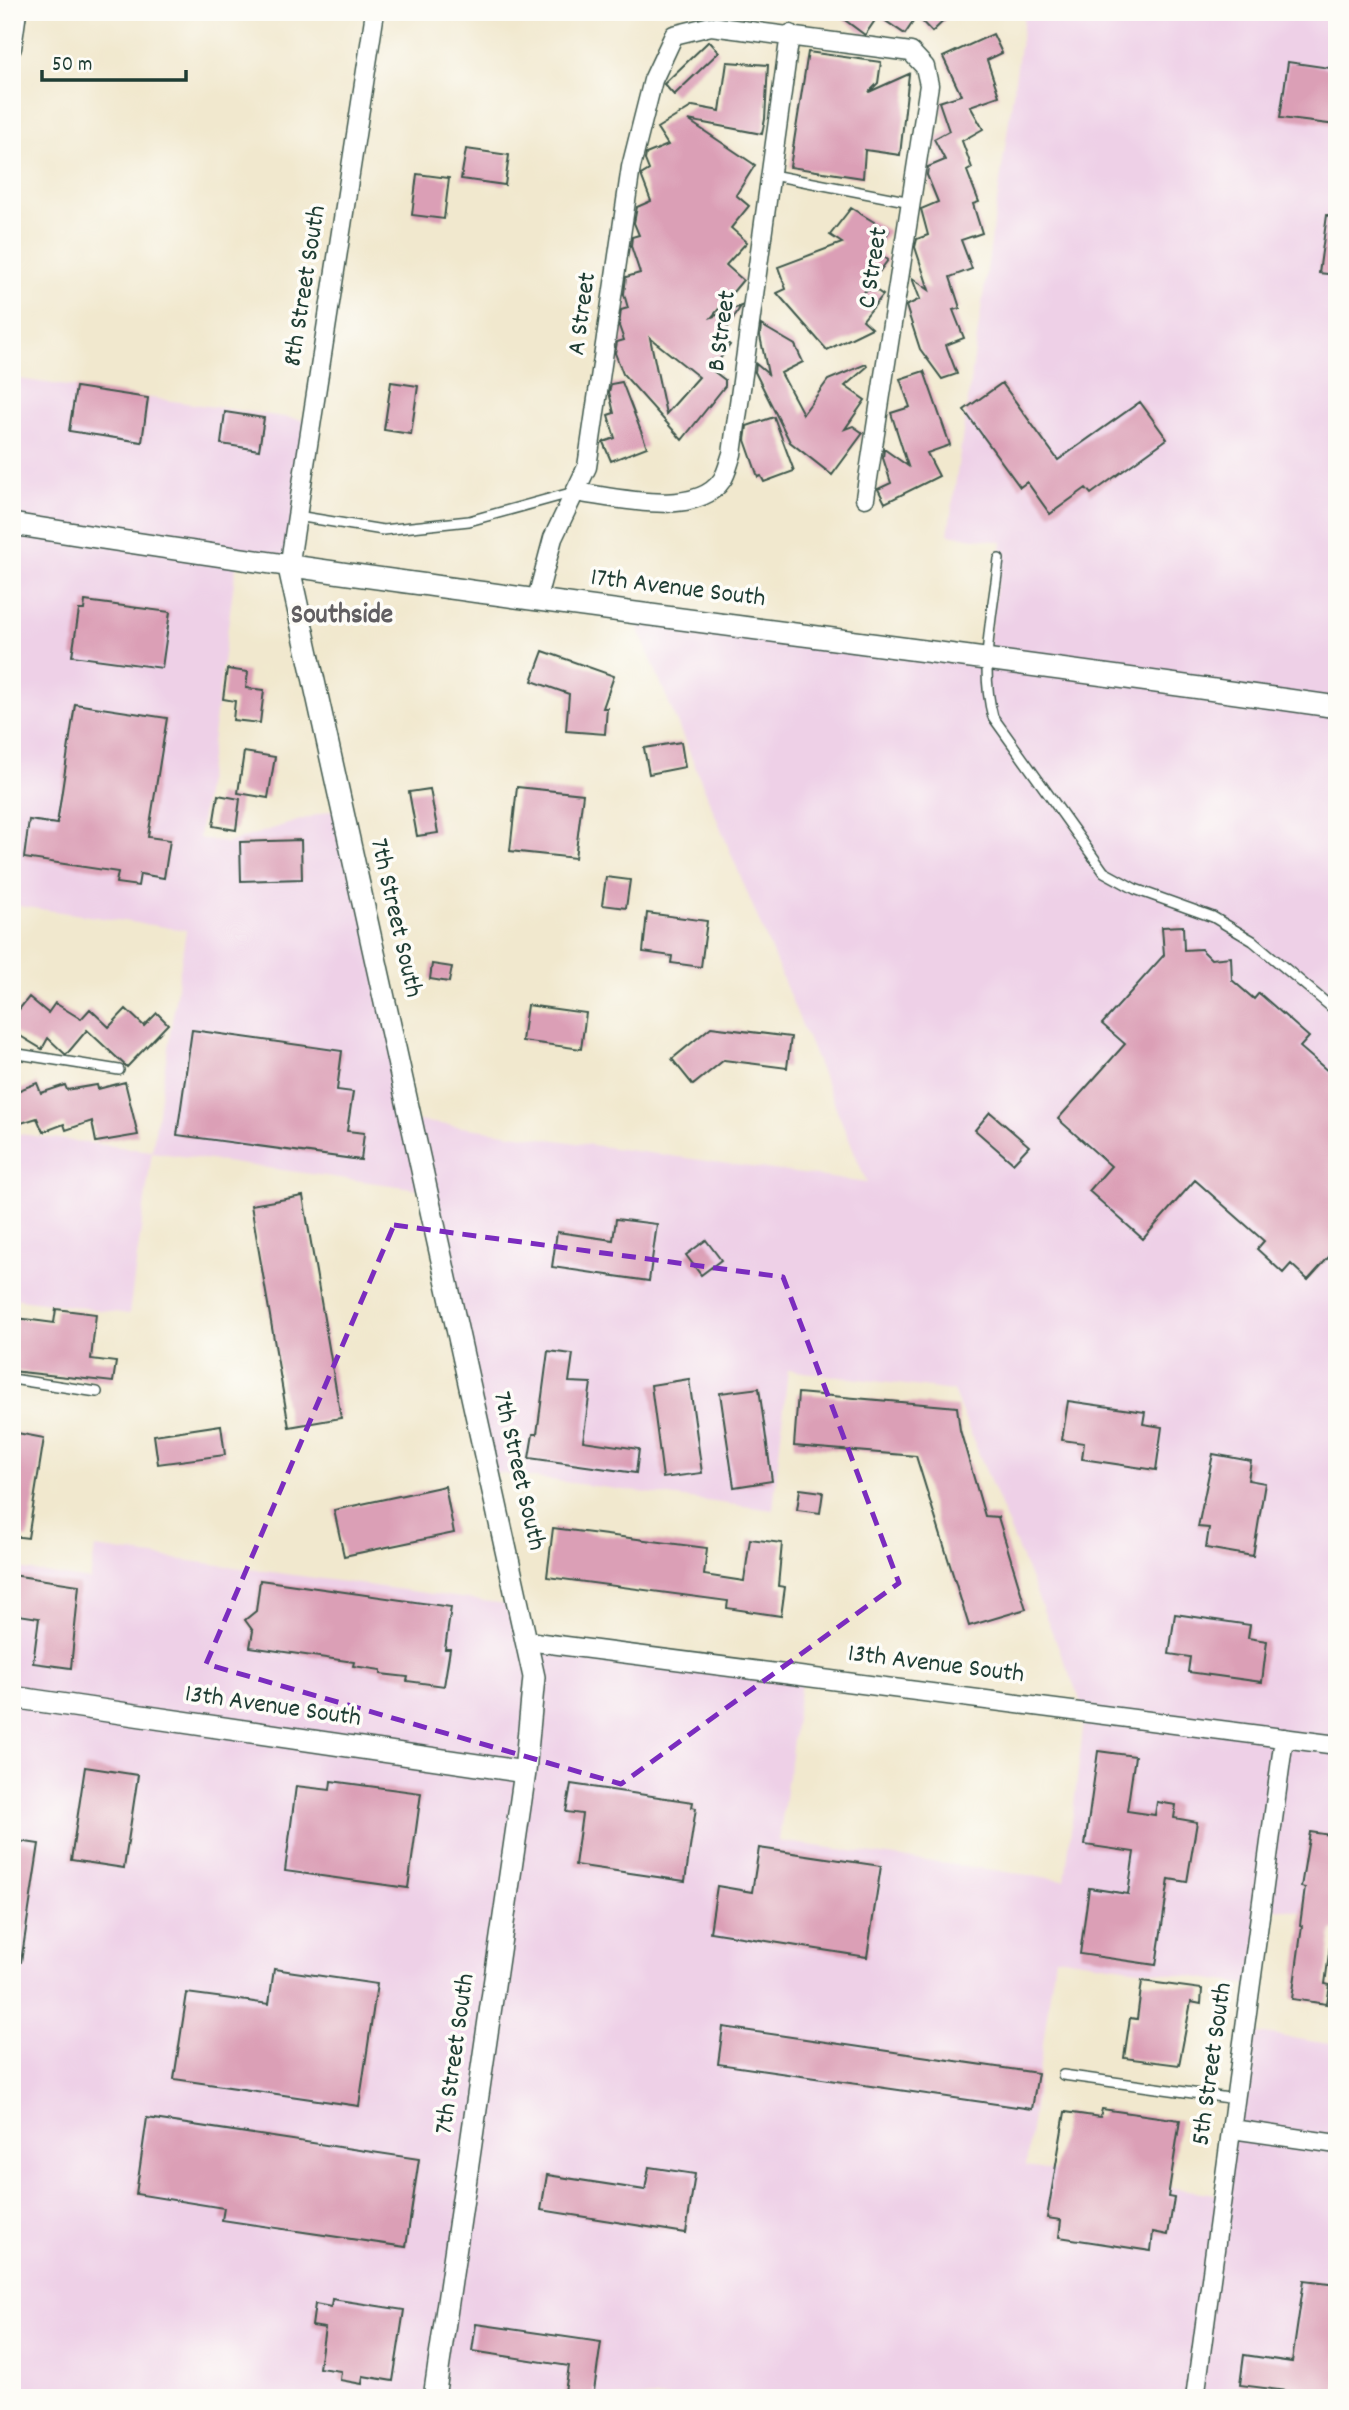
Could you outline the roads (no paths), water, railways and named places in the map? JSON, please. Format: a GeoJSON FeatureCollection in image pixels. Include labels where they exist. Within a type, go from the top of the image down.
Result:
{"type":"FeatureCollection","features":[{"type":"Feature","properties":{"kind":"street"},"geometry":{"type":"LineString","coordinates":[[12,47],[17,12]]}},
{"type":"Feature","properties":{"kind":"street","name":"8th Street South"},"geometry":{"type":"LineString","coordinates":[[289,568],[375,12]]}},
{"type":"Feature","properties":{"kind":"street","name":"A Street"},"geometry":{"type":"LineString","coordinates":[[537,598],[553,538],[587,467],[631,167],[653,80],[674,35],[711,26],[790,34]]}},
{"type":"Feature","properties":{"kind":"street","name":"C Street"},"geometry":{"type":"LineString","coordinates":[[790,34],[911,52],[925,67],[929,85],[865,498]]}},
{"type":"Feature","properties":{"kind":"street","name":"B Street"},"geometry":{"type":"LineString","coordinates":[[575,492],[674,504],[705,496],[722,480],[732,454],[790,34]]}},
{"type":"Feature","properties":{"kind":"street","name":"17th Avenue South"},"geometry":{"type":"LineString","coordinates":[[12,524],[289,568],[987,657],[1337,707]]}},
{"type":"Feature","properties":{"kind":"street","name":"7th Street South"},"geometry":{"type":"LineString","coordinates":[[289,568],[534,1677],[525,1772],[434,2398]]}},
{"type":"Feature","properties":{"kind":"street","name":"13th Avenue South"},"geometry":{"type":"LineString","coordinates":[[527,1641],[1337,1745]]}},
{"type":"Feature","properties":{"kind":"street","name":"13th Avenue South"},"geometry":{"type":"LineString","coordinates":[[12,1697],[525,1772]]}},
{"type":"Feature","properties":{"kind":"street","name":"5th Street South"},"geometry":{"type":"LineString","coordinates":[[1195,2398],[1284,1738]]}},
{"type":"Feature","properties":{"kind":"street"},"geometry":{"type":"LineString","coordinates":[[1231,2129],[1337,2144]]}},
{"type":"Feature","properties":{"kind":"lane"},"geometry":{"type":"LineString","coordinates":[[772,174],[911,202]]}},
{"type":"Feature","properties":{"kind":"lane"},"geometry":{"type":"LineString","coordinates":[[297,516],[383,530],[469,521],[575,492]]}},
{"type":"Feature","properties":{"kind":"lane"},"geometry":{"type":"LineString","coordinates":[[999,559],[987,657],[986,691],[993,716],[1104,872],[1135,889],[1213,917],[1243,935],[1337,1012]]}},
{"type":"Feature","properties":{"kind":"lane"},"geometry":{"type":"LineString","coordinates":[[12,1054],[119,1070]]}},
{"type":"Feature","properties":{"kind":"lane"},"geometry":{"type":"LineString","coordinates":[[12,1378],[97,1392]]}},
{"type":"Feature","properties":{"kind":"lane"},"geometry":{"type":"LineString","coordinates":[[1063,2075],[1236,2099]]}},
{"type":"Feature","properties":{"kind":"district","name":"Southside"},"geometry":{"type":"Point","coordinates":[342,617]}}]}
